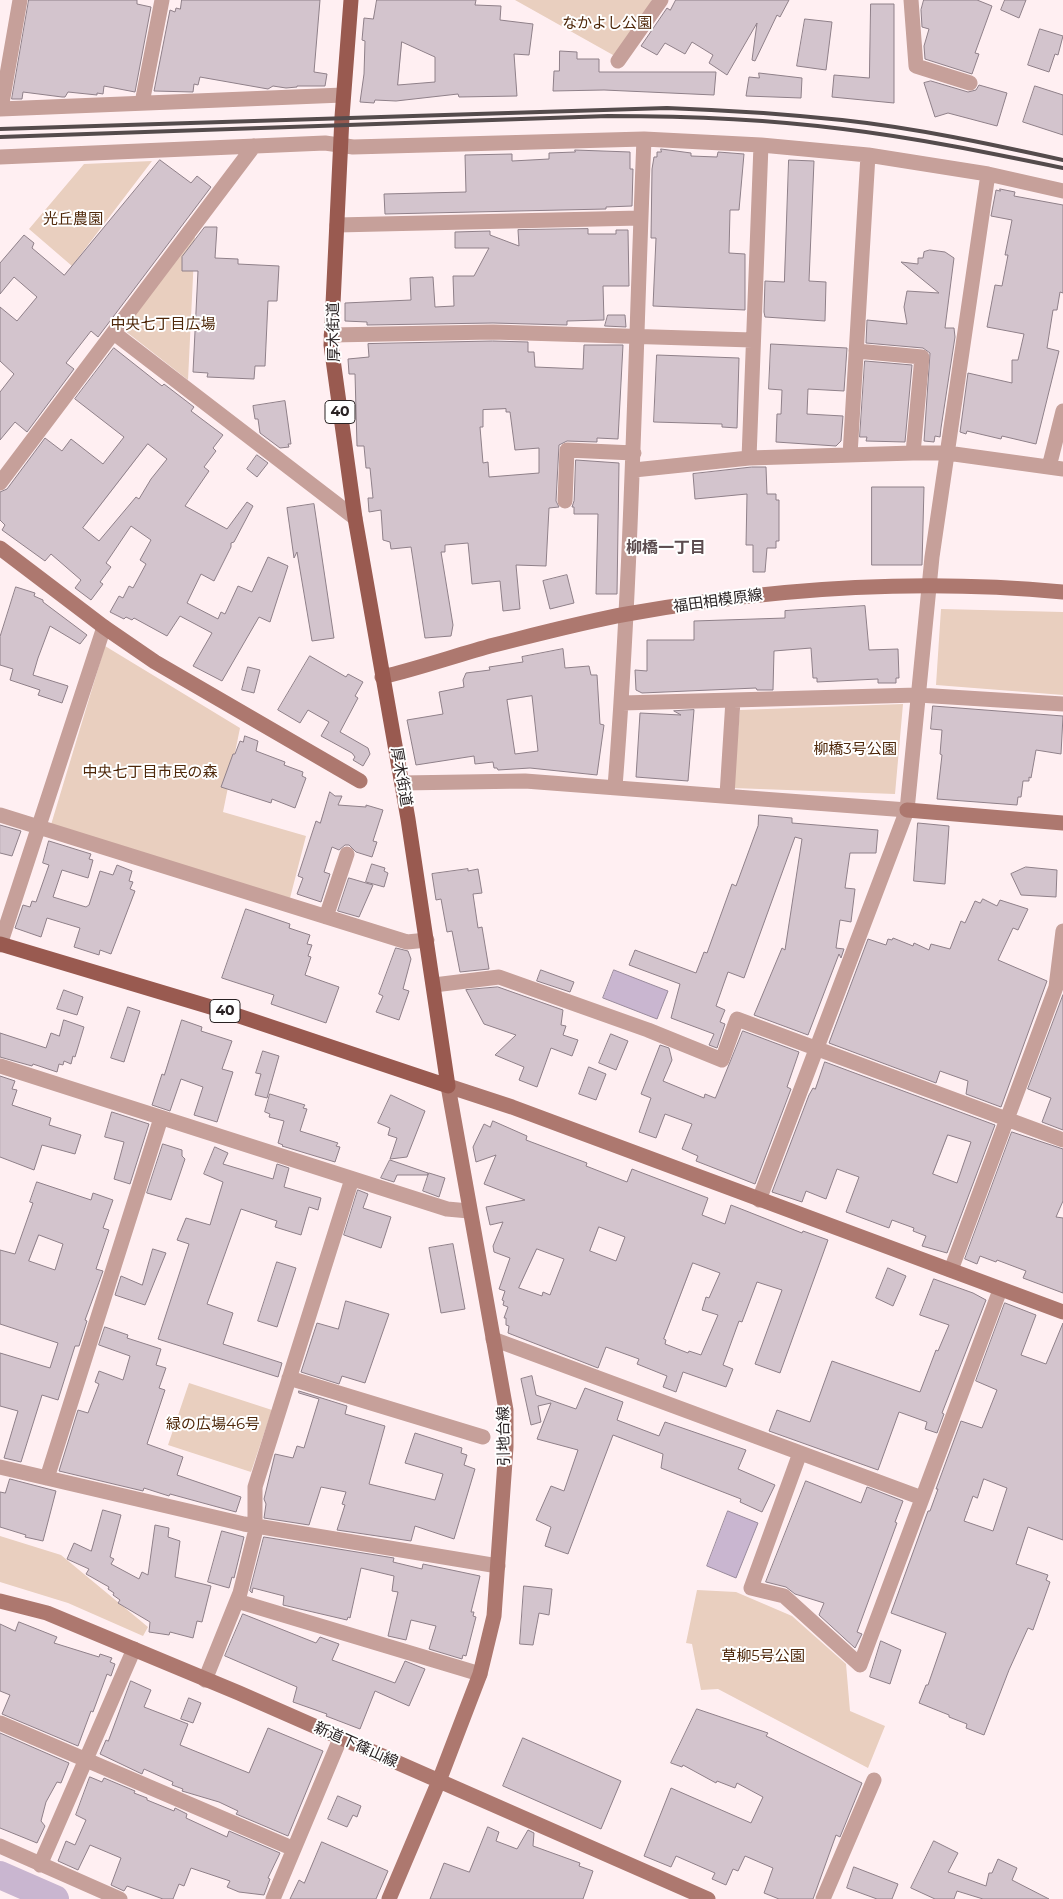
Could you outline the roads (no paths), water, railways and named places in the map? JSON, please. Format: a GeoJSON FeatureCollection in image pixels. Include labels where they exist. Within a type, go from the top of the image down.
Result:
{"type":"FeatureCollection","features":[{"type":"Feature","properties":{"kind":"main road","name":"厚木街道"},"geometry":{"type":"LineString","coordinates":[[352,0],[343,95],[331,335],[355,518],[402,783],[448,1086]]}},
{"type":"Feature","properties":{"kind":"main road","name":"40"},"geometry":{"type":"LineString","coordinates":[[0,944],[224,1011],[448,1086]]}},
{"type":"Feature","properties":{"kind":"street"},"geometry":{"type":"LineString","coordinates":[[20,0],[0,109],[343,95]]}},
{"type":"Feature","properties":{"kind":"street"},"geometry":{"type":"LineString","coordinates":[[142,103],[162,0]]}},
{"type":"Feature","properties":{"kind":"street"},"geometry":{"type":"LineString","coordinates":[[618,61],[661,0]]}},
{"type":"Feature","properties":{"kind":"street"},"geometry":{"type":"LineString","coordinates":[[911,0],[916,66],[970,82]]}},
{"type":"Feature","properties":{"kind":"street"},"geometry":{"type":"LineString","coordinates":[[615,787],[622,703],[634,470],[640,218],[644,139]]}},
{"type":"Feature","properties":{"kind":"street"},"geometry":{"type":"LineString","coordinates":[[0,157],[330,142],[353,147],[644,139],[761,145],[868,154],[988,174],[1063,191]]}},
{"type":"Feature","properties":{"kind":"street"},"geometry":{"type":"LineString","coordinates":[[749,458],[752,340],[761,145]]}},
{"type":"Feature","properties":{"kind":"street"},"geometry":{"type":"LineString","coordinates":[[0,483],[254,146]]}},
{"type":"Feature","properties":{"kind":"street"},"geometry":{"type":"LineString","coordinates":[[850,455],[868,154]]}},
{"type":"Feature","properties":{"kind":"street"},"geometry":{"type":"LineString","coordinates":[[760,1200],[907,810],[930,585],[947,453],[988,174]]}},
{"type":"Feature","properties":{"kind":"street"},"geometry":{"type":"LineString","coordinates":[[337,225],[640,218]]}},
{"type":"Feature","properties":{"kind":"street"},"geometry":{"type":"LineString","coordinates":[[331,335],[493,332],[752,340]]}},
{"type":"Feature","properties":{"kind":"street"},"geometry":{"type":"LineString","coordinates":[[114,334],[355,518]]}},
{"type":"Feature","properties":{"kind":"street"},"geometry":{"type":"LineString","coordinates":[[856,351],[922,357],[913,453]]}},
{"type":"Feature","properties":{"kind":"street"},"geometry":{"type":"LineString","coordinates":[[634,470],[749,458],[913,453],[947,453],[1056,468],[1063,411]]}},
{"type":"Feature","properties":{"kind":"street"},"geometry":{"type":"LineString","coordinates":[[565,501],[567,450],[634,454]]}},
{"type":"Feature","properties":{"kind":"street"},"geometry":{"type":"LineString","coordinates":[[0,548],[104,627],[155,662],[360,781]]}},
{"type":"Feature","properties":{"kind":"street","name":"福田相模原線"},"geometry":{"type":"LineString","coordinates":[[382,677],[493,645],[627,614],[727,598],[803,590],[930,585],[959,585],[1063,592]]}},
{"type":"Feature","properties":{"kind":"street"},"geometry":{"type":"LineString","coordinates":[[0,944],[104,627]]}},
{"type":"Feature","properties":{"kind":"street"},"geometry":{"type":"LineString","coordinates":[[622,703],[918,695],[1063,704]]}},
{"type":"Feature","properties":{"kind":"street"},"geometry":{"type":"LineString","coordinates":[[726,795],[733,700]]}},
{"type":"Feature","properties":{"kind":"street"},"geometry":{"type":"LineString","coordinates":[[402,783],[525,781],[726,795],[1063,823]]}},
{"type":"Feature","properties":{"kind":"street"},"geometry":{"type":"LineString","coordinates":[[0,815],[407,942],[427,940]]}},
{"type":"Feature","properties":{"kind":"street"},"geometry":{"type":"LineString","coordinates":[[326,917],[347,854]]}},
{"type":"Feature","properties":{"kind":"street"},"geometry":{"type":"LineString","coordinates":[[951,1270],[1056,987],[1063,931]]}},
{"type":"Feature","properties":{"kind":"street"},"geometry":{"type":"LineString","coordinates":[[434,985],[499,976],[648,1030],[722,1060],[737,1019],[1063,1140]]}},
{"type":"Feature","properties":{"kind":"street"},"geometry":{"type":"LineString","coordinates":[[0,1066],[448,1209],[469,1211]]}},
{"type":"Feature","properties":{"kind":"street"},"geometry":{"type":"LineString","coordinates":[[448,1086],[1063,1312]]}},
{"type":"Feature","properties":{"kind":"street","name":"引地台線"},"geometry":{"type":"LineString","coordinates":[[389,1899],[439,1781],[480,1674],[494,1616],[498,1566],[506,1447],[506,1410],[448,1086]]}},
{"type":"Feature","properties":{"kind":"street"},"geometry":{"type":"LineString","coordinates":[[47,1478],[160,1118]]}},
{"type":"Feature","properties":{"kind":"street"},"geometry":{"type":"LineString","coordinates":[[205,1680],[237,1601],[255,1533],[255,1487],[352,1179]]}},
{"type":"Feature","properties":{"kind":"street"},"geometry":{"type":"LineString","coordinates":[[800,1453],[751,1588],[784,1596],[860,1665],[1000,1290]]}},
{"type":"Feature","properties":{"kind":"street"},"geometry":{"type":"LineString","coordinates":[[493,1339],[922,1498]]}},
{"type":"Feature","properties":{"kind":"street"},"geometry":{"type":"LineString","coordinates":[[289,1378],[482,1436]]}},
{"type":"Feature","properties":{"kind":"street"},"geometry":{"type":"LineString","coordinates":[[0,1467],[254,1526],[498,1566]]}},
{"type":"Feature","properties":{"kind":"street","name":"新道下篠山線"},"geometry":{"type":"LineString","coordinates":[[0,1601],[48,1613],[708,1899]]}},
{"type":"Feature","properties":{"kind":"street"},"geometry":{"type":"LineString","coordinates":[[237,1601],[480,1674]]}},
{"type":"Feature","properties":{"kind":"street"},"geometry":{"type":"LineString","coordinates":[[40,1865],[134,1650]]}},
{"type":"Feature","properties":{"kind":"street"},"geometry":{"type":"LineString","coordinates":[[0,1723],[294,1849]]}},
{"type":"Feature","properties":{"kind":"street"},"geometry":{"type":"LineString","coordinates":[[273,1899],[340,1739]]}},
{"type":"Feature","properties":{"kind":"street"},"geometry":{"type":"LineString","coordinates":[[823,1899],[874,1780]]}},
{"type":"Feature","properties":{"kind":"street"},"geometry":{"type":"LineString","coordinates":[[0,1846],[120,1899]]}},
{"type":"Feature","properties":{"kind":"waterway"},"geometry":{"type":"LineString","coordinates":[[0,1875],[55,1899]]}},
{"type":"Feature","properties":{"kind":"railway"},"geometry":{"type":"LineString","coordinates":[[0,129],[667,108],[776,114],[870,123],[953,137],[1063,160]]}},
{"type":"Feature","properties":{"kind":"railway"},"geometry":{"type":"LineString","coordinates":[[0,137],[608,116],[696,117],[755,120],[871,133],[953,146],[1063,168]]}},
{"type":"Feature","properties":{"kind":"district","name":"柳橋一丁目"},"geometry":{"type":"Point","coordinates":[666,548]}},
{"type":"Feature","properties":{"kind":"park label","name":"なかよし公園"},"geometry":{"type":"Point","coordinates":[607,24]}},
{"type":"Feature","properties":{"kind":"park label","name":"光丘農園"},"geometry":{"type":"Point","coordinates":[73,220]}},
{"type":"Feature","properties":{"kind":"park label","name":"中央七丁目広場"},"geometry":{"type":"Point","coordinates":[163,325]}},
{"type":"Feature","properties":{"kind":"park label","name":"柳橋3号公園"},"geometry":{"type":"Point","coordinates":[855,750]}},
{"type":"Feature","properties":{"kind":"park label","name":"中央七丁目市民の森"},"geometry":{"type":"Point","coordinates":[150,773]}},
{"type":"Feature","properties":{"kind":"park label","name":"緑の広場46号"},"geometry":{"type":"Point","coordinates":[213,1425]}},
{"type":"Feature","properties":{"kind":"park label","name":"草柳5号公園"},"geometry":{"type":"Point","coordinates":[763,1657]}}]}
